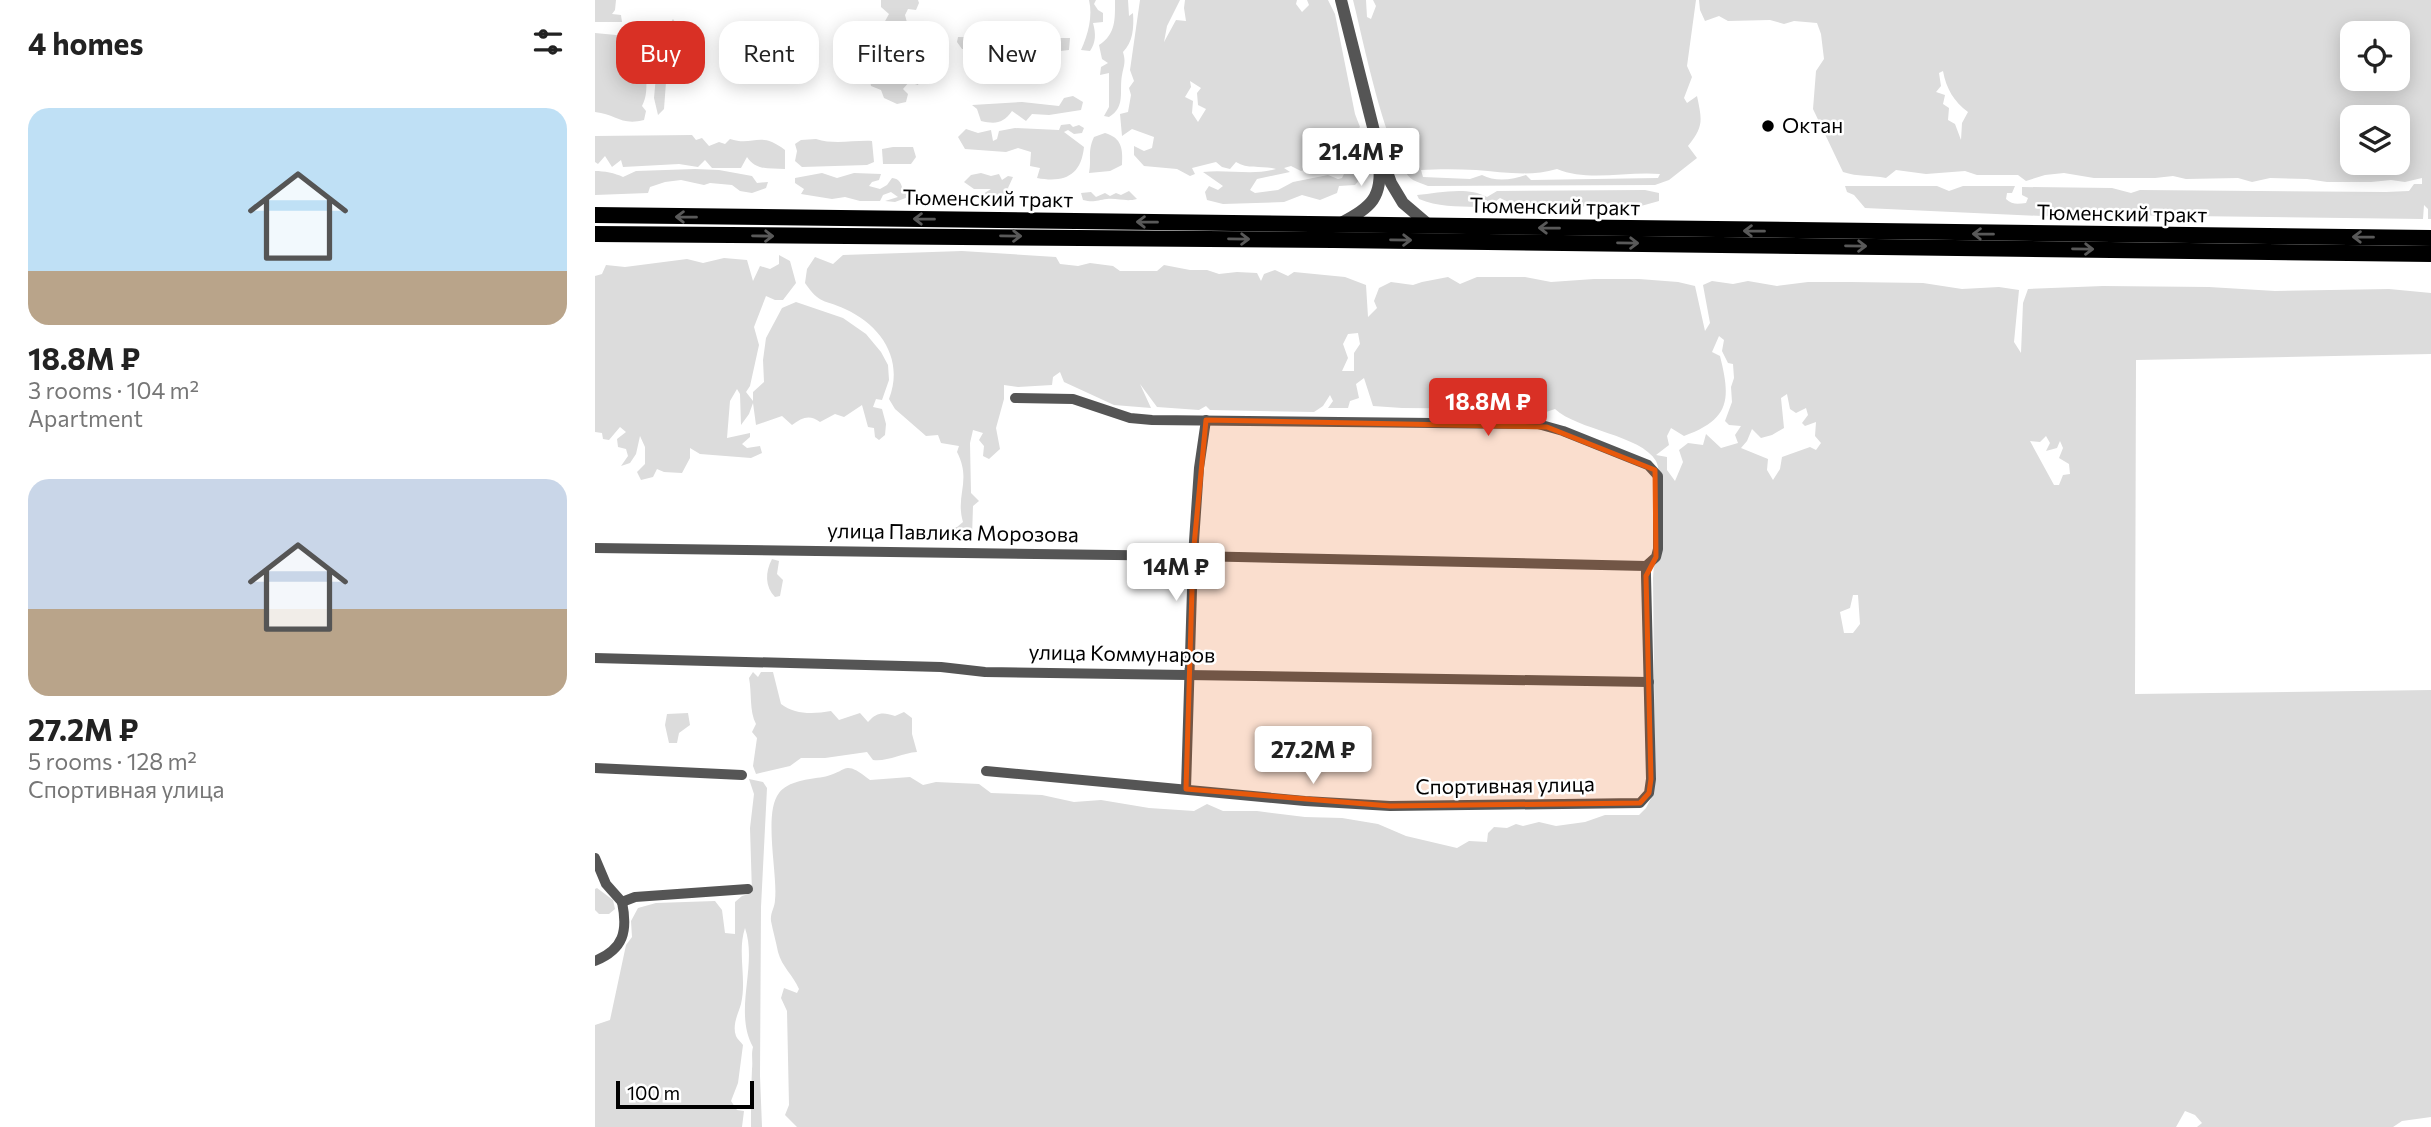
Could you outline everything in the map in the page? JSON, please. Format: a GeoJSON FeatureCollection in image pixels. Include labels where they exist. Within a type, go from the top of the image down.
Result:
{"type":"FeatureCollection","features":[{"type":"Feature","properties":{"kind":"main road","name":"Тюменский тракт"},"geometry":{"type":"LineString","coordinates":[[595,215],[2431,238]]}},
{"type":"Feature","properties":{"kind":"main road","name":"Тюменский тракт"},"geometry":{"type":"LineString","coordinates":[[595,234],[1291,239],[2431,254]]}},
{"type":"Feature","properties":{"kind":"street"},"geometry":{"type":"LineString","coordinates":[[1341,0],[1378,147],[1396,194],[1413,213],[1430,226]]}},
{"type":"Feature","properties":{"kind":"street"},"geometry":{"type":"LineString","coordinates":[[1338,225],[1357,215],[1374,199],[1380,177],[1378,147]]}},
{"type":"Feature","properties":{"kind":"street"},"geometry":{"type":"LineString","coordinates":[[1015,398],[1073,399],[1130,418],[1538,424],[1635,458],[1655,470],[1658,476],[1658,549],[1656,557],[1646,566],[1649,682]]}},
{"type":"Feature","properties":{"kind":"street"},"geometry":{"type":"LineString","coordinates":[[1186,789],[1193,556],[1199,468],[1206,421]]}},
{"type":"Feature","properties":{"kind":"street","name":"улица Павлика Морозова"},"geometry":{"type":"LineString","coordinates":[[595,548],[1193,556],[1646,566]]}},
{"type":"Feature","properties":{"kind":"street","name":"улица Коммунаров"},"geometry":{"type":"LineString","coordinates":[[595,658],[941,667],[985,672],[1649,682]]}},
{"type":"Feature","properties":{"kind":"street","name":"Спортивная улица"},"geometry":{"type":"LineString","coordinates":[[986,771],[1390,806],[1640,803],[1649,793],[1651,779],[1649,682]]}},
{"type":"Feature","properties":{"kind":"street"},"geometry":{"type":"LineString","coordinates":[[595,768],[742,775]]}},
{"type":"Feature","properties":{"kind":"street"},"geometry":{"type":"LineString","coordinates":[[595,858],[606,884],[622,902],[624,923],[620,943],[606,956],[595,961]]}},
{"type":"Feature","properties":{"kind":"street"},"geometry":{"type":"LineString","coordinates":[[622,902],[635,897],[748,889]]}},
{"type":"Feature","properties":{"kind":"highlighted area"},"geometry":{"type":"Polygon","coordinates":[[[1206,420],[1547,427],[1655,470],[1656,557],[1646,576],[1651,779],[1649,793],[1640,803],[1390,806],[1186,789],[1193,556],[1206,420]]]}},
{"type":"Feature","properties":{"kind":"shaded area"},"geometry":{"type":"Polygon","coordinates":[[[595,0],[616,0],[612,14],[621,15],[622,21],[595,22],[595,0]]]}},
{"type":"Feature","properties":{"kind":"shaded area"},"geometry":{"type":"Polygon","coordinates":[[[881,0],[918,0],[919,3],[916,10],[908,9],[905,15],[907,21],[885,21],[889,14],[881,7],[881,0]]]}},
{"type":"Feature","properties":{"kind":"shaded area"},"geometry":{"type":"Polygon","coordinates":[[[1089,0],[1096,0],[1094,4],[1103,13],[1103,22],[1093,23],[1095,38],[1090,51],[1081,50],[1089,25],[1089,0]]]}},
{"type":"Feature","properties":{"kind":"shaded area"},"geometry":{"type":"Polygon","coordinates":[[[1115,0],[1128,0],[1129,16],[1133,13],[1133,24],[1131,39],[1123,52],[1125,61],[1120,104],[1109,117],[1104,116],[1109,107],[1109,73],[1100,75],[1101,67],[1108,63],[1102,59],[1099,45],[1112,31],[1115,0]]]}},
{"type":"Feature","properties":{"kind":"shaded area"},"geometry":{"type":"Polygon","coordinates":[[[1140,0],[1180,0],[1167,26],[1164,42],[1176,20],[1186,21],[1185,0],[1297,0],[1296,4],[1302,12],[1309,5],[1307,0],[1328,0],[1335,14],[1360,127],[1357,130],[1360,136],[1358,143],[1352,149],[1354,157],[1343,164],[1340,161],[1344,150],[1338,148],[1334,166],[1314,166],[1301,171],[1291,166],[1284,168],[1290,172],[1257,179],[1250,190],[1255,193],[1278,190],[1293,182],[1328,175],[1338,179],[1342,178],[1346,170],[1355,169],[1361,178],[1355,185],[1339,186],[1337,193],[1320,200],[1302,195],[1284,202],[1223,204],[1207,200],[1205,192],[1209,186],[1218,190],[1223,186],[1203,172],[1258,172],[1276,169],[1246,166],[1236,162],[1230,169],[1216,162],[1192,168],[1195,174],[1190,176],[1177,169],[1144,166],[1134,155],[1134,146],[1144,151],[1152,148],[1154,137],[1132,129],[1122,136],[1120,114],[1128,112],[1131,95],[1129,88],[1134,81],[1130,70],[1140,0]],[[1190,81],[1191,87],[1185,97],[1193,101],[1192,113],[1198,122],[1206,109],[1198,105],[1197,93],[1201,88],[1190,81]]]}},
{"type":"Feature","properties":{"kind":"shaded area"},"geometry":{"type":"Polygon","coordinates":[[[1353,0],[1366,0],[1367,17],[1371,19],[1376,6],[1373,0],[1696,0],[1687,66],[1692,77],[1684,98],[1687,103],[1697,96],[1700,122],[1697,133],[1688,146],[1697,158],[1669,180],[1655,185],[1428,186],[1416,182],[1403,168],[1385,124],[1353,0]],[[1462,169],[1421,170],[1423,177],[1470,179],[1482,175],[1504,180],[1526,175],[1531,180],[1658,178],[1660,174],[1595,176],[1557,169],[1527,173],[1462,169]]]}},
{"type":"Feature","properties":{"kind":"shaded area"},"geometry":{"type":"Polygon","coordinates":[[[1699,0],[2431,0],[2431,219],[2428,219],[2428,209],[2424,205],[2423,219],[2110,215],[2086,218],[1865,208],[1854,195],[1847,192],[1845,186],[1937,186],[1949,191],[1963,186],[2015,186],[2012,193],[2007,193],[2006,199],[2018,204],[2026,203],[2028,198],[2022,195],[2022,187],[2112,188],[2131,193],[2140,190],[2386,192],[2409,191],[2414,184],[2422,184],[2422,178],[2405,182],[2327,182],[2270,178],[2252,182],[2238,178],[2186,179],[2173,176],[2094,178],[2064,173],[2026,181],[2018,175],[1977,175],[1965,171],[1926,174],[1896,170],[1886,178],[1849,174],[1843,172],[1813,109],[1816,71],[1824,59],[1817,23],[1728,21],[1719,16],[1705,21],[1699,0]],[[1943,71],[1939,73],[1941,86],[1936,92],[1945,95],[1943,104],[1949,108],[1948,120],[1955,124],[1961,140],[1962,123],[1968,112],[1951,94],[1943,71]]]}},
{"type":"Feature","properties":{"kind":"shaded area"},"geometry":{"type":"Polygon","coordinates":[[[595,33],[616,35],[616,84],[647,84],[642,106],[646,111],[644,120],[630,122],[595,112],[595,33]]]}},
{"type":"Feature","properties":{"kind":"shaded area"},"geometry":{"type":"Polygon","coordinates":[[[958,37],[963,37],[963,49],[962,49],[957,42],[958,37]]]}},
{"type":"Feature","properties":{"kind":"shaded area"},"geometry":{"type":"Polygon","coordinates":[[[1061,38],[1070,38],[1069,50],[1061,51],[1061,38]]]}},
{"type":"Feature","properties":{"kind":"shaded area"},"geometry":{"type":"Polygon","coordinates":[[[655,84],[666,84],[664,109],[658,115],[654,98],[655,84]]]}},
{"type":"Feature","properties":{"kind":"shaded area"},"geometry":{"type":"Polygon","coordinates":[[[907,84],[903,89],[908,94],[906,102],[897,104],[884,98],[881,90],[871,86],[907,84]]]}},
{"type":"Feature","properties":{"kind":"shaded area"},"geometry":{"type":"Polygon","coordinates":[[[1073,96],[1083,102],[1081,110],[1049,115],[1032,114],[1026,121],[1012,111],[998,122],[981,121],[977,109],[972,105],[1022,102],[1059,106],[1064,98],[1073,96]]]}},
{"type":"Feature","properties":{"kind":"shaded area"},"geometry":{"type":"Polygon","coordinates":[[[1070,124],[1084,128],[1082,133],[1074,134],[1068,130],[1064,132],[1084,147],[1082,157],[1075,171],[1055,179],[1037,178],[1040,168],[1030,166],[1031,152],[1018,148],[1006,152],[965,149],[958,137],[966,129],[978,133],[991,130],[993,141],[997,139],[999,131],[1015,128],[1059,130],[1061,125],[1070,124]]]}},
{"type":"Feature","properties":{"kind":"shaded area"},"geometry":{"type":"Polygon","coordinates":[[[1105,133],[1118,141],[1122,165],[1110,171],[1089,173],[1094,137],[1105,133]]]}},
{"type":"Feature","properties":{"kind":"shaded area"},"geometry":{"type":"Polygon","coordinates":[[[692,135],[696,140],[702,138],[709,146],[719,142],[725,144],[730,139],[769,141],[785,150],[785,169],[759,167],[747,157],[741,168],[712,168],[705,160],[698,167],[679,164],[623,167],[621,160],[612,167],[605,156],[598,164],[595,162],[595,136],[692,135]]]}},
{"type":"Feature","properties":{"kind":"shaded area"},"geometry":{"type":"Polygon","coordinates":[[[801,140],[837,142],[872,141],[874,162],[867,165],[802,167],[795,161],[795,144],[801,140]]]}},
{"type":"Feature","properties":{"kind":"shaded area"},"geometry":{"type":"Polygon","coordinates":[[[913,147],[916,157],[911,164],[883,164],[882,149],[913,147]]]}},
{"type":"Feature","properties":{"kind":"shaded area"},"geometry":{"type":"Polygon","coordinates":[[[719,170],[752,176],[757,183],[768,182],[766,188],[752,193],[740,191],[732,185],[704,185],[681,180],[650,187],[648,193],[595,195],[595,171],[623,177],[636,171],[719,170]]]}},
{"type":"Feature","properties":{"kind":"shaded area"},"geometry":{"type":"Polygon","coordinates":[[[822,173],[837,178],[854,173],[881,174],[879,180],[869,186],[880,189],[892,178],[900,182],[903,191],[911,196],[895,202],[885,201],[898,197],[891,192],[883,195],[880,201],[860,201],[845,197],[832,199],[801,194],[804,189],[795,183],[795,178],[822,173]]]}},
{"type":"Feature","properties":{"kind":"shaded area"},"geometry":{"type":"Polygon","coordinates":[[[981,173],[991,176],[999,174],[1002,180],[1008,176],[1013,177],[1008,188],[1013,201],[993,200],[983,194],[991,189],[974,189],[964,182],[971,175],[981,173]]]}},
{"type":"Feature","properties":{"kind":"shaded area"},"geometry":{"type":"Polygon","coordinates":[[[1645,190],[1659,193],[1659,201],[1641,206],[1621,204],[1612,209],[1593,206],[1549,208],[1542,204],[1525,206],[1500,198],[1492,204],[1482,198],[1477,207],[1447,206],[1426,202],[1417,195],[1462,191],[1487,197],[1497,191],[1645,190]]]}},
{"type":"Feature","properties":{"kind":"shaded area"},"geometry":{"type":"Polygon","coordinates":[[[1129,191],[1137,199],[1090,201],[1083,200],[1081,193],[1091,192],[1096,197],[1105,193],[1110,196],[1116,193],[1121,195],[1129,191]]]}},
{"type":"Feature","properties":{"kind":"shaded area"},"geometry":{"type":"Polygon","coordinates":[[[962,251],[1056,257],[1060,264],[1078,266],[1090,263],[1113,266],[1120,271],[1157,271],[1164,265],[1219,274],[1257,273],[1261,281],[1264,274],[1275,270],[1288,276],[1294,272],[1345,277],[1366,285],[1368,317],[1377,308],[1374,301],[1379,288],[1391,282],[1413,285],[1448,277],[1460,284],[1477,277],[1525,277],[1551,282],[1639,279],[1678,282],[1695,286],[1705,331],[1710,323],[1703,285],[1712,281],[1733,284],[1748,281],[1777,286],[1808,282],[1851,282],[1923,283],[1962,289],[1999,287],[2019,290],[2014,342],[2021,353],[2023,303],[2028,289],[2103,286],[2209,287],[2275,291],[2389,289],[2431,293],[2431,354],[2136,360],[2135,694],[2431,690],[2431,1117],[2402,1121],[2393,1127],[2197,1127],[2202,1123],[2195,1115],[2185,1111],[2176,1127],[797,1127],[785,1115],[789,1105],[787,1011],[781,998],[784,988],[797,993],[799,989],[780,957],[771,918],[775,903],[771,829],[774,802],[783,789],[793,783],[850,768],[870,780],[910,777],[923,785],[936,782],[979,784],[991,793],[1042,795],[1074,802],[1101,800],[1149,808],[1194,811],[1207,804],[1223,811],[1342,818],[1378,824],[1406,836],[1457,848],[1469,841],[1487,842],[1488,833],[1494,827],[1507,828],[1516,824],[1523,826],[1539,822],[1556,826],[1585,822],[1605,815],[1639,815],[1653,794],[1655,770],[1653,578],[1660,477],[1656,461],[1637,445],[1578,422],[1555,409],[1546,412],[1541,410],[1541,396],[1533,399],[1533,409],[1373,406],[1364,378],[1356,384],[1359,398],[1350,401],[1348,408],[1328,408],[1333,401],[1330,395],[1323,406],[1314,412],[1210,410],[1206,406],[1199,410],[1157,407],[1140,384],[1151,408],[1114,405],[1064,382],[1060,372],[1053,377],[1052,385],[1004,385],[1004,399],[996,428],[1000,449],[989,459],[983,456],[984,446],[979,440],[983,433],[973,430],[970,443],[971,493],[979,501],[973,506],[972,537],[950,537],[945,529],[957,527],[963,522],[963,471],[957,452],[959,446],[941,443],[938,435],[926,436],[895,409],[889,399],[894,371],[887,346],[870,325],[845,309],[819,298],[805,283],[807,269],[815,257],[833,264],[843,255],[962,251]],[[1358,333],[1348,334],[1343,344],[1348,358],[1342,371],[1354,371],[1354,353],[1360,344],[1358,333]],[[1719,336],[1712,352],[1720,356],[1726,396],[1719,415],[1711,423],[1684,436],[1671,428],[1667,436],[1669,445],[1656,455],[1667,457],[1667,470],[1675,481],[1683,462],[1679,450],[1688,443],[1703,445],[1706,434],[1721,448],[1738,443],[1735,435],[1741,426],[1729,425],[1725,421],[1732,402],[1731,387],[1734,378],[1733,364],[1728,363],[1722,351],[1724,340],[1719,336]],[[1787,394],[1781,398],[1784,428],[1761,438],[1752,429],[1741,448],[1768,459],[1767,470],[1773,480],[1780,469],[1782,457],[1810,447],[1816,450],[1821,443],[1815,436],[1816,422],[1805,426],[1802,423],[1808,415],[1806,408],[1796,413],[1790,409],[1787,394]],[[2046,436],[2040,442],[2030,441],[2054,485],[2059,485],[2063,475],[2070,474],[2069,464],[2059,458],[2063,448],[2060,441],[2057,448],[2046,451],[2050,443],[2046,436]],[[1853,595],[1850,608],[1840,612],[1844,633],[1853,633],[1860,624],[1858,595],[1853,595]]]}},
{"type":"Feature","properties":{"kind":"shaded area"},"geometry":{"type":"Polygon","coordinates":[[[779,255],[790,261],[796,283],[783,300],[766,296],[754,327],[759,345],[750,386],[746,392],[753,401],[753,392],[764,382],[766,338],[782,308],[796,302],[843,318],[866,334],[881,352],[888,365],[889,380],[882,400],[876,399],[873,407],[882,409],[886,424],[885,435],[879,440],[875,437],[874,428],[868,427],[862,405],[844,417],[835,414],[820,422],[806,418],[792,425],[782,416],[756,425],[753,403],[741,425],[740,394],[737,389],[730,401],[727,438],[750,433],[750,437],[742,444],[747,448],[760,446],[762,453],[751,458],[700,454],[690,448],[690,458],[682,473],[657,469],[653,477],[641,480],[637,472],[645,464],[645,447],[640,436],[636,454],[630,463],[621,466],[628,456],[626,449],[618,447],[617,439],[626,432],[620,427],[609,440],[603,439],[602,433],[595,432],[595,276],[602,274],[606,265],[625,267],[687,259],[703,263],[724,258],[747,260],[753,281],[760,266],[770,269],[779,264],[779,255]]]}},
{"type":"Feature","properties":{"kind":"shaded area"},"geometry":{"type":"Polygon","coordinates":[[[772,559],[779,561],[777,574],[783,580],[780,596],[775,597],[769,589],[767,579],[772,559]]]}},
{"type":"Feature","properties":{"kind":"shaded area"},"geometry":{"type":"Polygon","coordinates":[[[753,672],[758,677],[761,672],[773,672],[781,704],[798,712],[831,711],[839,720],[860,713],[868,722],[880,714],[895,716],[904,712],[912,718],[912,734],[917,752],[878,760],[873,760],[867,752],[825,758],[801,758],[790,766],[756,774],[753,766],[757,738],[752,732],[756,724],[752,713],[749,678],[753,672]]]}},
{"type":"Feature","properties":{"kind":"shaded area"},"geometry":{"type":"Polygon","coordinates":[[[688,713],[690,725],[679,733],[677,743],[669,743],[665,725],[667,714],[688,713]]]}},
{"type":"Feature","properties":{"kind":"shaded area"},"geometry":{"type":"Polygon","coordinates":[[[749,779],[763,782],[767,788],[761,907],[762,1127],[751,1127],[753,1047],[745,1019],[749,958],[745,928],[742,946],[743,995],[735,1028],[743,1045],[738,1083],[731,1101],[737,1110],[744,1111],[742,1127],[595,1127],[595,1025],[610,1020],[626,945],[632,937],[631,921],[638,908],[656,903],[715,901],[722,910],[725,933],[735,934],[735,902],[752,893],[750,828],[754,794],[749,779]]]}},
{"type":"Feature","properties":{"kind":"shaded area"},"geometry":{"type":"Polygon","coordinates":[[[597,888],[613,900],[615,909],[609,914],[599,914],[595,910],[597,888]]]}},
{"type":"Feature","properties":{"kind":"place","name":"Октан"},"geometry":{"type":"Point","coordinates":[1768,126]}}]}
